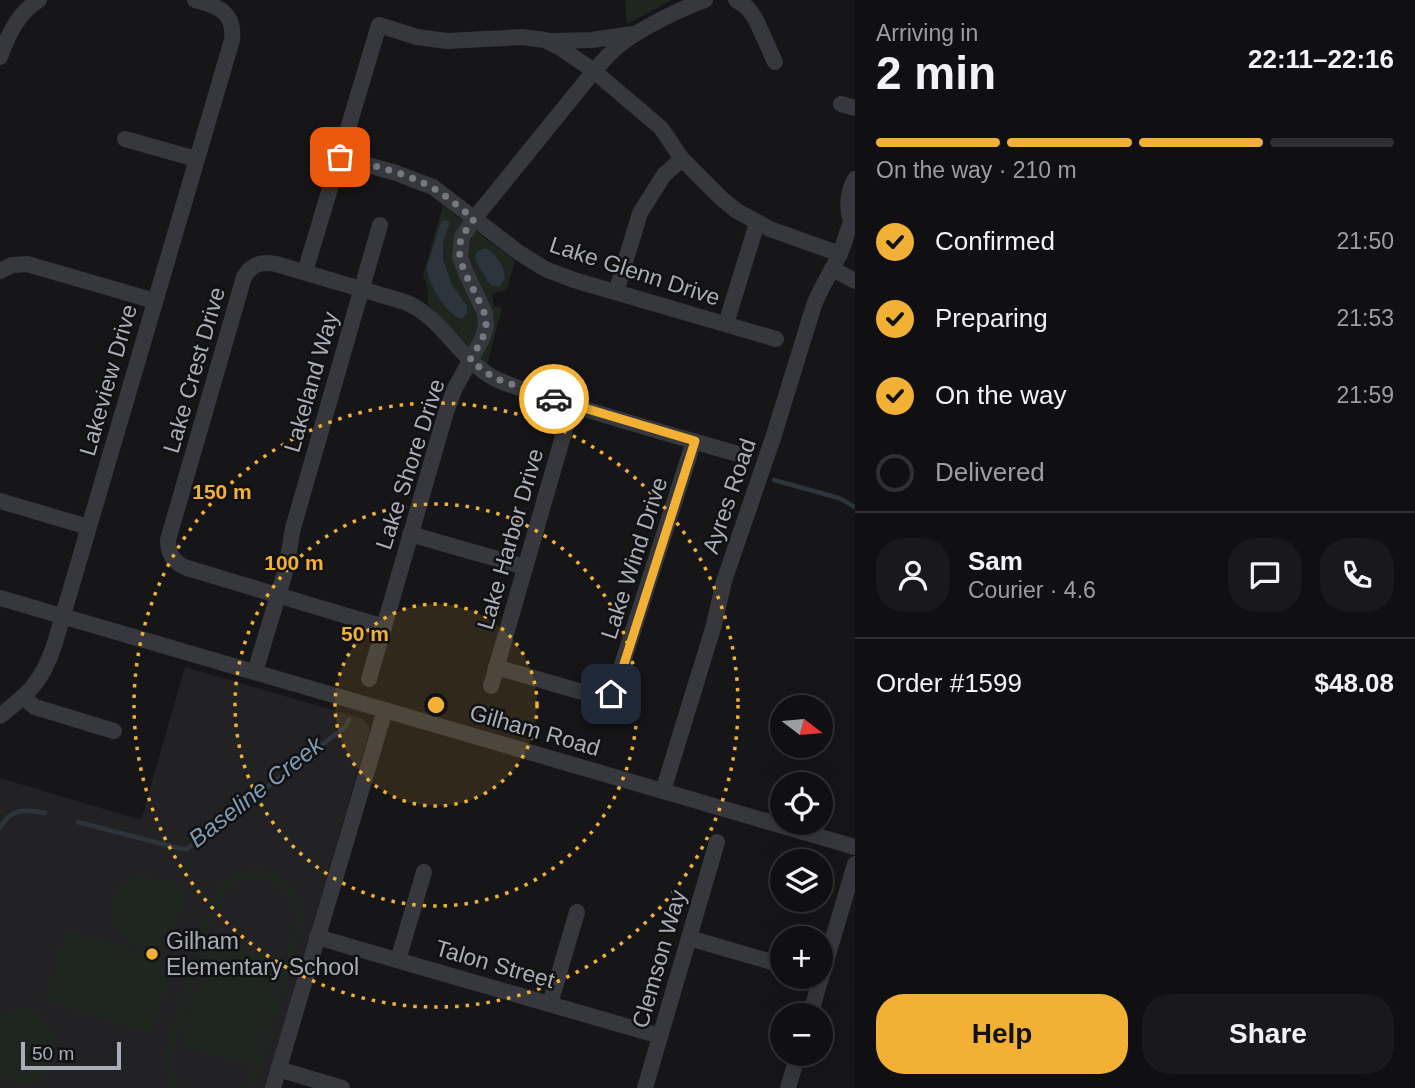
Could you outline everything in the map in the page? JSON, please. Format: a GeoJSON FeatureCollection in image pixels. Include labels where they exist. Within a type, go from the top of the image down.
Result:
{"type":"FeatureCollection","features":[{"type":"Feature","properties":{"kind":"street"},"geometry":{"type":"LineString","coordinates":[[0,57],[16,22],[39,0]]}},
{"type":"Feature","properties":{"kind":"street","name":"Lakeview Drive"},"geometry":{"type":"LineString","coordinates":[[0,716],[36,684],[54,646],[232,40],[233,31],[228,16],[216,6],[195,0]]}},
{"type":"Feature","properties":{"kind":"street","name":"Lake Shore Drive"},"geometry":{"type":"LineString","coordinates":[[369,679],[446,412],[486,327],[485,313],[460,257],[462,237],[594,71],[617,47],[638,33],[705,0]]}},
{"type":"Feature","properties":{"kind":"street"},"geometry":{"type":"LineString","coordinates":[[736,0],[748,8],[756,20],[775,62]]}},
{"type":"Feature","properties":{"kind":"street"},"geometry":{"type":"LineString","coordinates":[[638,33],[592,40],[515,37],[447,41],[417,37],[379,25],[305,272],[405,302],[420,310],[470,360],[494,378],[572,405],[745,456]]}},
{"type":"Feature","properties":{"kind":"street"},"geometry":{"type":"LineString","coordinates":[[545,40],[570,53],[594,71],[661,128],[682,159],[722,199],[757,223],[778,233],[840,254]]}},
{"type":"Feature","properties":{"kind":"street"},"geometry":{"type":"LineString","coordinates":[[125,139],[196,159]]}},
{"type":"Feature","properties":{"kind":"street","name":"Lake Glenn Drive"},"geometry":{"type":"LineString","coordinates":[[340,157],[421,182],[451,200],[518,252],[545,269],[776,339]]}},
{"type":"Feature","properties":{"kind":"street"},"geometry":{"type":"LineString","coordinates":[[616,292],[640,213],[664,175],[682,159]]}},
{"type":"Feature","properties":{"kind":"street","name":"Ayres Road"},"geometry":{"type":"LineString","coordinates":[[663,791],[714,625],[724,581],[814,305],[840,254],[853,218],[848,213],[849,192],[855,178]]}},
{"type":"Feature","properties":{"kind":"street"},"geometry":{"type":"LineString","coordinates":[[726,324],[757,223]]}},
{"type":"Feature","properties":{"kind":"street","name":"Lakeland Way"},"geometry":{"type":"LineString","coordinates":[[255,672],[288,563],[293,528],[380,225]]}},
{"type":"Feature","properties":{"kind":"street","name":"Lake Crest Drive"},"geometry":{"type":"LineString","coordinates":[[305,272],[267,262],[255,265],[244,277],[168,540],[168,550],[180,565],[384,627]]}},
{"type":"Feature","properties":{"kind":"street"},"geometry":{"type":"LineString","coordinates":[[0,271],[12,265],[27,264],[155,301]]}},
{"type":"Feature","properties":{"kind":"street"},"geometry":{"type":"LineString","coordinates":[[832,269],[855,281]]}},
{"type":"Feature","properties":{"kind":"street","name":"Lake Harbor Drive"},"geometry":{"type":"LineString","coordinates":[[491,686],[572,405]]}},
{"type":"Feature","properties":{"kind":"street","name":"Lake Wind Drive"},"geometry":{"type":"LineString","coordinates":[[496,667],[596,696],[606,696],[614,690],[695,441]]}},
{"type":"Feature","properties":{"kind":"street"},"geometry":{"type":"LineString","coordinates":[[0,501],[88,527]]}},
{"type":"Feature","properties":{"kind":"street"},"geometry":{"type":"LineString","coordinates":[[410,534],[525,567]]}},
{"type":"Feature","properties":{"kind":"street","name":"Gilham Road"},"geometry":{"type":"LineString","coordinates":[[0,598],[855,847]]}},
{"type":"Feature","properties":{"kind":"street"},"geometry":{"type":"LineString","coordinates":[[23,698],[35,707],[114,731]]}},
{"type":"Feature","properties":{"kind":"street"},"geometry":{"type":"LineString","coordinates":[[273,1088],[384,710]]}},
{"type":"Feature","properties":{"kind":"street","name":"Clemson Way"},"geometry":{"type":"LineString","coordinates":[[645,1088],[717,842]]}},
{"type":"Feature","properties":{"kind":"street"},"geometry":{"type":"LineString","coordinates":[[833,936],[855,864]]}},
{"type":"Feature","properties":{"kind":"street"},"geometry":{"type":"LineString","coordinates":[[398,960],[424,872]]}},
{"type":"Feature","properties":{"kind":"street"},"geometry":{"type":"LineString","coordinates":[[550,1004],[578,912]]}},
{"type":"Feature","properties":{"kind":"street","name":"Talon Street"},"geometry":{"type":"LineString","coordinates":[[317,937],[660,1036]]}},
{"type":"Feature","properties":{"kind":"street"},"geometry":{"type":"LineString","coordinates":[[689,938],[770,962]]}},
{"type":"Feature","properties":{"kind":"street"},"geometry":{"type":"LineString","coordinates":[[788,1088],[794,1066]]}},
{"type":"Feature","properties":{"kind":"street"},"geometry":{"type":"LineString","coordinates":[[278,1069],[342,1088]]}},
{"type":"Feature","properties":{"kind":"shaded area"},"geometry":{"type":"Polygon","coordinates":[[[625,0],[672,0],[627,24],[625,0]]]}},
{"type":"Feature","properties":{"kind":"shaded area"},"geometry":{"type":"Polygon","coordinates":[[[443,206],[515,261],[507,289],[492,294],[494,306],[502,308],[487,365],[428,304],[428,288],[423,275],[443,206]]]}},
{"type":"Feature","properties":{"kind":"shaded area"},"geometry":{"type":"Polygon","coordinates":[[[441,222],[450,222],[443,243],[443,260],[452,285],[467,306],[467,313],[462,319],[444,305],[428,274],[427,267],[441,222]]]}},
{"type":"Feature","properties":{"kind":"shaded area"},"geometry":{"type":"Polygon","coordinates":[[[485,248],[502,265],[505,279],[499,287],[488,282],[475,259],[476,252],[485,248]]]}},
{"type":"Feature","properties":{"kind":"shaded area","name":"Gilham Elementary School"},"geometry":{"type":"Polygon","coordinates":[[[185,667],[360,718],[369,727],[265,1088],[0,1088],[0,778],[141,820],[185,667]]]}},
{"type":"Feature","properties":{"kind":"shaded area"},"geometry":{"type":"Polygon","coordinates":[[[259,869],[277,875],[291,886],[300,902],[303,921],[255,1083],[252,1088],[245,1088],[295,929],[294,911],[289,897],[279,886],[268,880],[254,878],[241,880],[228,889],[217,903],[173,1051],[173,1071],[181,1088],[171,1088],[164,1068],[165,1053],[212,896],[231,876],[259,869]]]}},
{"type":"Feature","properties":{"kind":"shaded area"},"geometry":{"type":"Polygon","coordinates":[[[137,875],[180,884],[180,909],[160,950],[144,951],[125,936],[111,918],[115,892],[137,875]]]}},
{"type":"Feature","properties":{"kind":"shaded area"},"geometry":{"type":"Polygon","coordinates":[[[67,930],[173,962],[152,1034],[45,1001],[67,930]]]}},
{"type":"Feature","properties":{"kind":"shaded area"},"geometry":{"type":"Polygon","coordinates":[[[211,939],[282,960],[251,1066],[180,1045],[211,939]]]}},
{"type":"Feature","properties":{"kind":"shaded area"},"geometry":{"type":"Polygon","coordinates":[[[19,1007],[34,1012],[46,1023],[55,1038],[55,1056],[45,1076],[25,1087],[0,1076],[0,1017],[19,1007]]]}},
{"type":"Feature","properties":{"kind":"waterway","name":"Baseline Creek"},"geometry":{"type":"LineString","coordinates":[[774,480],[839,498],[855,507]]}},
{"type":"Feature","properties":{"kind":"waterway","name":"Baseline Creek"},"geometry":{"type":"LineString","coordinates":[[78,822],[187,849],[345,727],[349,720]]}},
{"type":"Feature","properties":{"kind":"waterway","name":"Baseline Creek"},"geometry":{"type":"LineString","coordinates":[[0,828],[4,821],[19,811],[45,813]]}},
{"type":"Feature","properties":{"kind":"way so far"},"geometry":{"type":"LineString","coordinates":[[340,157],[433,187],[474,219],[462,237],[459,251],[461,262],[485,313],[486,327],[470,360],[494,378],[554,399]]}},
{"type":"Feature","properties":{"kind":"place","name":"Gilham Elementary School"},"geometry":{"type":"Point","coordinates":[152,954]}},
{"type":"Feature","properties":{"kind":"route"},"geometry":{"type":"LineString","coordinates":[[554,399],[695,441],[617,686],[611,694]]}}]}
